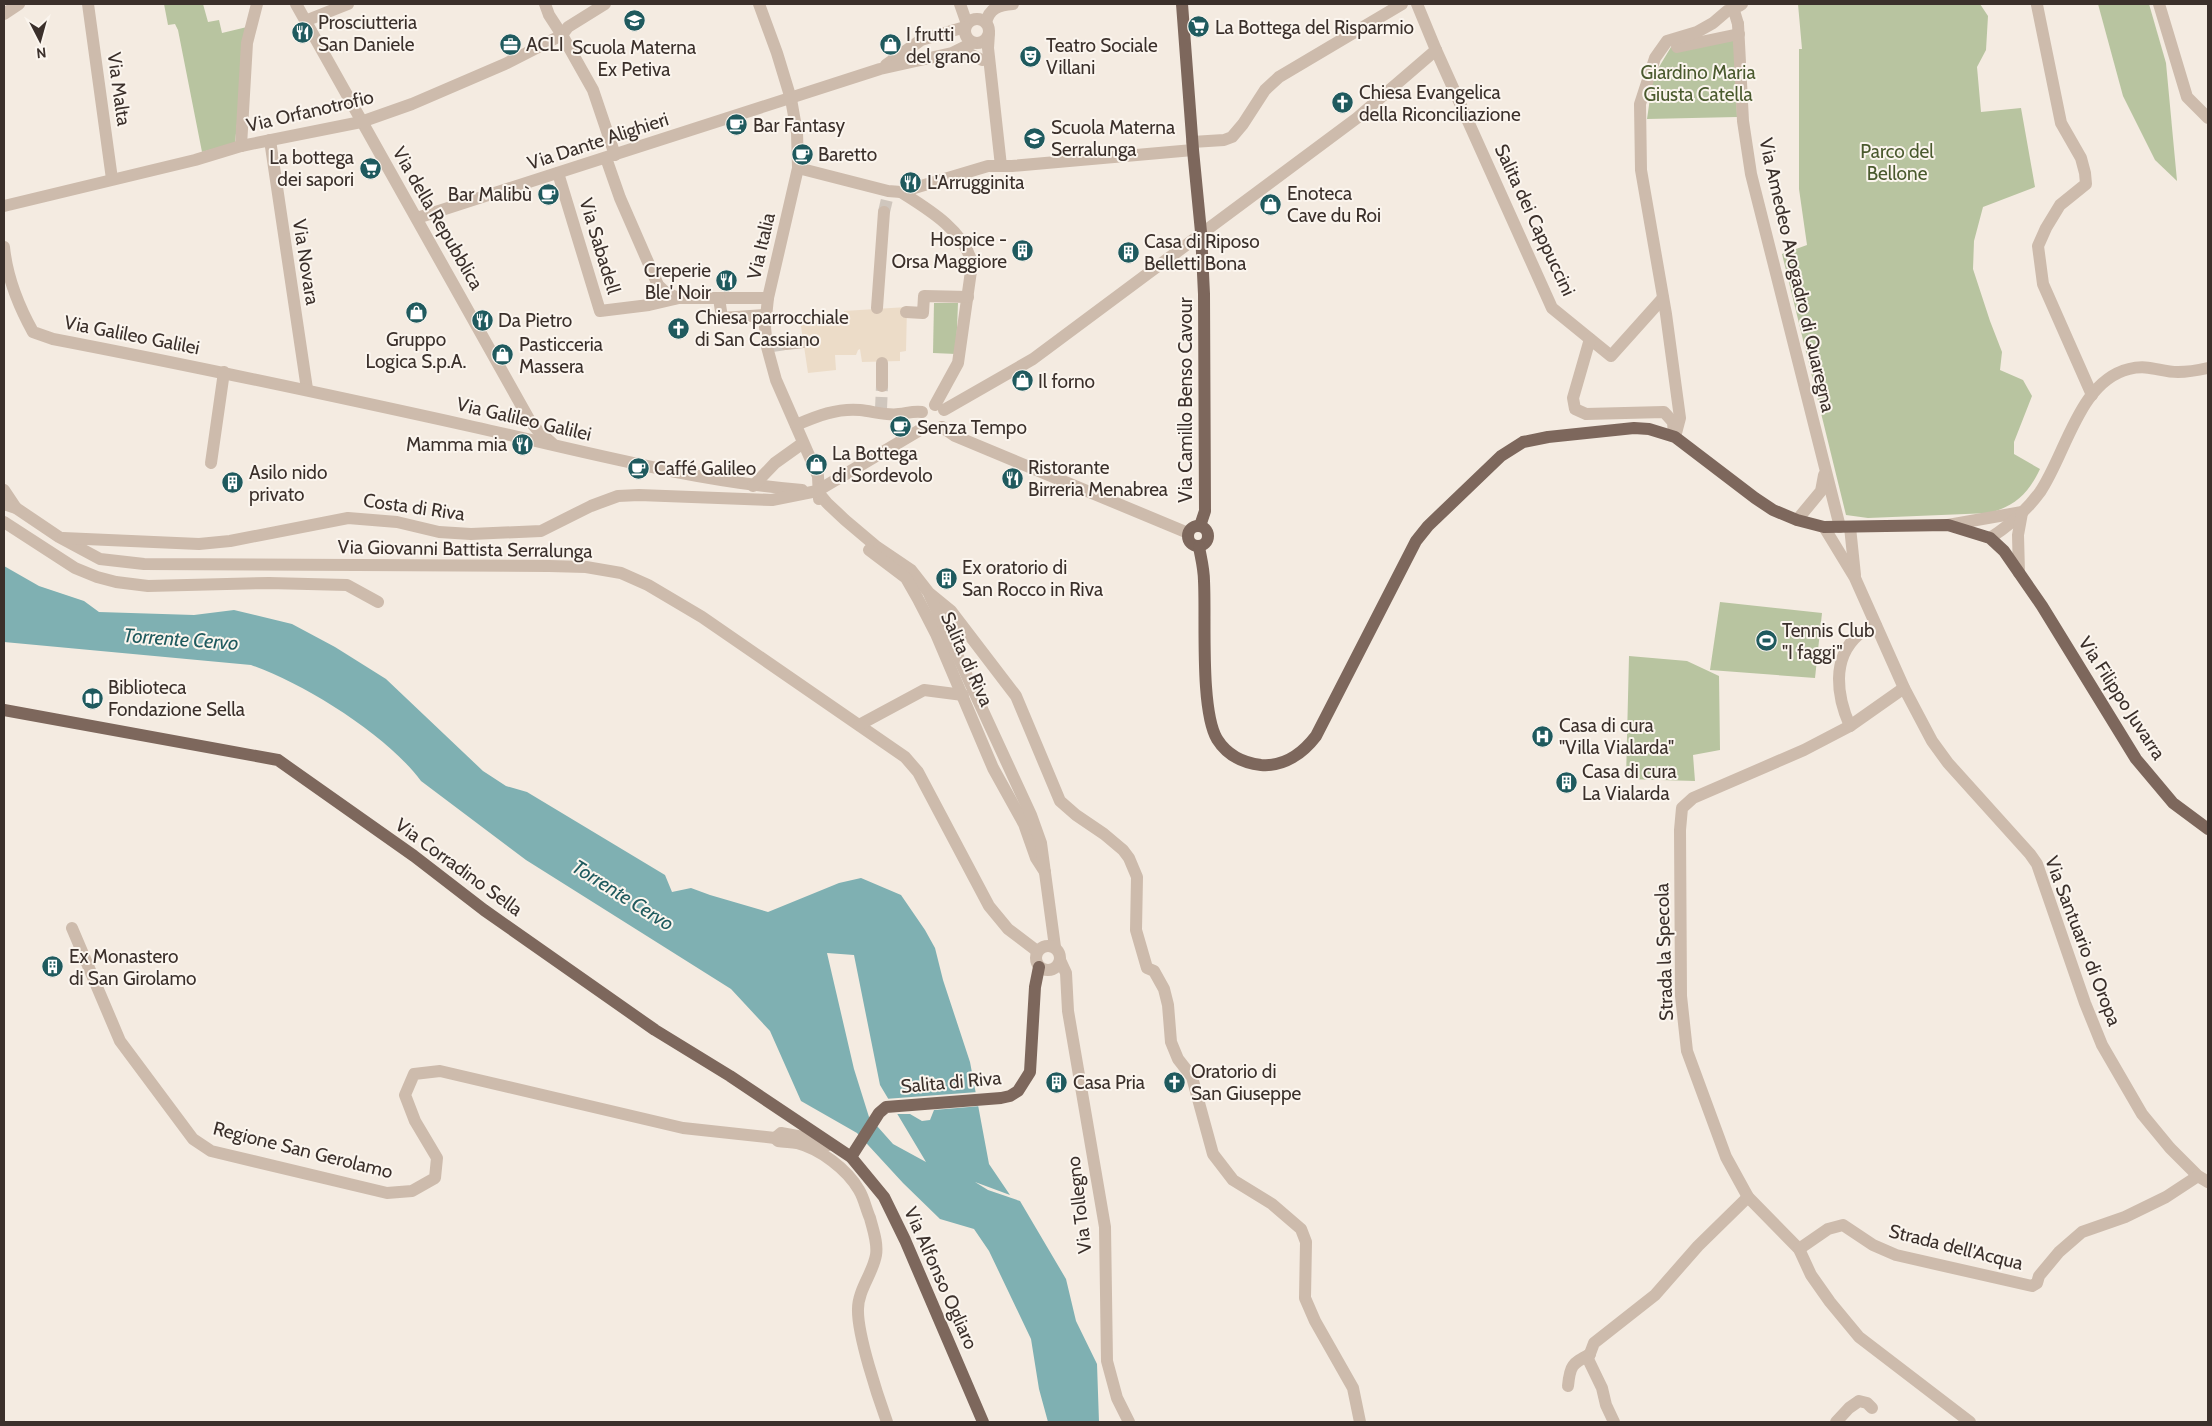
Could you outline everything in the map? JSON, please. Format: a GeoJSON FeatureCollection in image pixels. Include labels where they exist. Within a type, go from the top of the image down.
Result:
{"type":"FeatureCollection","features":[{"type":"Feature","properties":{"kind":"main road","name":"Via Camillo Benso Cavour"},"geometry":{"type":"LineString","coordinates":[[1182,4],[1192,146],[1201,232],[1204,294],[1205,511],[1200,526]]}},
{"type":"Feature","properties":{"kind":"main road"},"geometry":{"type":"LineString","coordinates":[[1199,547],[1204,578],[1207,701],[1212,729],[1224,748],[1242,760],[1253,764],[1275,764],[1295,756],[1316,736],[1416,541],[1428,526],[1501,456],[1523,442],[1548,437],[1634,428],[1649,429],[1675,438],[1754,498],[1773,510],[1797,520],[1824,527],[1948,525],[1990,538]]}},
{"type":"Feature","properties":{"kind":"main road"},"geometry":{"type":"LineString","coordinates":[[1200,526],[1206,530],[1208,536],[1206,543],[1199,547],[1190,544],[1187,539],[1192,527],[1200,526]]}},
{"type":"Feature","properties":{"kind":"main road","name":"Via Filippo Juvarra"},"geometry":{"type":"LineString","coordinates":[[1990,538],[2004,551],[2019,573],[2136,759],[2173,803],[2208,829]]}},
{"type":"Feature","properties":{"kind":"main road","name":"Via Corradino Sella"},"geometry":{"type":"LineString","coordinates":[[4,710],[278,760],[414,856],[484,910],[655,1030],[730,1076],[836,1148],[854,1153]]}},
{"type":"Feature","properties":{"kind":"main road","name":"Salita di Riva"},"geometry":{"type":"LineString","coordinates":[[854,1153],[879,1113],[886,1107],[1001,1098],[1010,1096],[1018,1091],[1030,1072],[1035,987],[1043,968]]}},
{"type":"Feature","properties":{"kind":"main road","name":"Via Alfonso Ogliaro"},"geometry":{"type":"LineString","coordinates":[[854,1153],[884,1197],[901,1232],[983,1422]]}},
{"type":"Feature","properties":{"kind":"street"},"geometry":{"type":"LineString","coordinates":[[4,14],[19,4]]}},
{"type":"Feature","properties":{"kind":"street","name":"Via Malta"},"geometry":{"type":"LineString","coordinates":[[88,4],[112,179]]}},
{"type":"Feature","properties":{"kind":"street"},"geometry":{"type":"LineString","coordinates":[[241,146],[247,43],[257,4]]}},
{"type":"Feature","properties":{"kind":"street","name":"Via della Repubblica"},"geometry":{"type":"LineString","coordinates":[[296,4],[530,420],[539,432],[554,445]]}},
{"type":"Feature","properties":{"kind":"street"},"geometry":{"type":"LineString","coordinates":[[305,21],[348,4]]}},
{"type":"Feature","properties":{"kind":"street"},"geometry":{"type":"LineString","coordinates":[[545,4],[549,15],[562,34],[592,90],[611,156],[617,189],[658,285],[666,293],[680,298],[768,298]]}},
{"type":"Feature","properties":{"kind":"street","name":"Via Orfanotrofio"},"geometry":{"type":"LineString","coordinates":[[4,206],[195,160],[241,146],[361,122],[412,104],[505,64],[562,34],[568,27],[606,4]]}},
{"type":"Feature","properties":{"kind":"street","name":"Via Italia"},"geometry":{"type":"LineString","coordinates":[[759,4],[791,99],[797,133],[798,168],[765,315],[776,380],[818,476],[817,491]]}},
{"type":"Feature","properties":{"kind":"street"},"geometry":{"type":"LineString","coordinates":[[960,4],[966,25],[966,38],[974,44],[992,82]]}},
{"type":"Feature","properties":{"kind":"street"},"geometry":{"type":"LineString","coordinates":[[1001,166],[988,48],[987,16],[996,6],[1013,4]]}},
{"type":"Feature","properties":{"kind":"street"},"geometry":{"type":"LineString","coordinates":[[892,194],[988,166],[1192,146],[1224,140],[1232,137],[1243,124],[1265,90],[1279,77],[1402,4]]}},
{"type":"Feature","properties":{"kind":"street","name":"Salita dei Cappuccini"},"geometry":{"type":"LineString","coordinates":[[1417,4],[1552,308],[1611,356],[1663,298]]}},
{"type":"Feature","properties":{"kind":"street"},"geometry":{"type":"LineString","coordinates":[[2159,4],[2187,97],[2208,118]]}},
{"type":"Feature","properties":{"kind":"street"},"geometry":{"type":"LineString","coordinates":[[2037,5],[2061,123],[2081,158],[2086,184],[2060,205],[2038,246],[2043,284],[2092,396]]}},
{"type":"Feature","properties":{"kind":"street"},"geometry":{"type":"LineString","coordinates":[[1675,438],[1680,418],[1663,298],[1641,170],[1640,104],[1655,58],[1667,41],[1697,32],[1714,23],[1735,6]]}},
{"type":"Feature","properties":{"kind":"street","name":"Via Amedeo Avogadro di Quaregna"},"geometry":{"type":"LineString","coordinates":[[1735,6],[1743,121],[1751,174],[1824,465],[1845,527]]}},
{"type":"Feature","properties":{"kind":"street"},"geometry":{"type":"LineString","coordinates":[[880,69],[921,40],[966,25],[976,19],[988,28]]}},
{"type":"Feature","properties":{"kind":"street"},"geometry":{"type":"LineString","coordinates":[[880,69],[952,53],[986,40],[988,28]]}},
{"type":"Feature","properties":{"kind":"street"},"geometry":{"type":"LineString","coordinates":[[1677,47],[1738,29]]}},
{"type":"Feature","properties":{"kind":"street"},"geometry":{"type":"LineString","coordinates":[[942,427],[932,430],[925,427],[921,420],[922,412],[928,406],[939,407],[1033,360],[1190,243],[1201,232],[1357,118],[1436,50]]}},
{"type":"Feature","properties":{"kind":"street"},"geometry":{"type":"LineString","coordinates":[[952,53],[970,54],[982,60]]}},
{"type":"Feature","properties":{"kind":"street","name":"Via Dante Alighieri"},"geometry":{"type":"LineString","coordinates":[[417,218],[880,69]]}},
{"type":"Feature","properties":{"kind":"street","name":"Via Novara"},"geometry":{"type":"LineString","coordinates":[[270,140],[307,389]]}},
{"type":"Feature","properties":{"kind":"street"},"geometry":{"type":"LineString","coordinates":[[798,168],[892,194],[943,220],[967,249],[972,264],[958,363],[939,407]]}},
{"type":"Feature","properties":{"kind":"street","name":"Via Sabadell"},"geometry":{"type":"LineString","coordinates":[[558,173],[600,311],[649,305],[680,298]]}},
{"type":"Feature","properties":{"kind":"street"},"geometry":{"type":"LineString","coordinates":[[877,308],[884,212]]}},
{"type":"Feature","properties":{"kind":"street","name":"Via Galileo Galilei"},"geometry":{"type":"LineString","coordinates":[[4,247],[7,272],[25,317],[33,332],[53,339],[307,389],[664,469],[753,486],[817,491]]}},
{"type":"Feature","properties":{"kind":"street"},"geometry":{"type":"LineString","coordinates":[[906,312],[923,313],[924,296],[968,297]]}},
{"type":"Feature","properties":{"kind":"street"},"geometry":{"type":"LineString","coordinates":[[719,298],[722,318],[765,315]]}},
{"type":"Feature","properties":{"kind":"street"},"geometry":{"type":"LineString","coordinates":[[1590,338],[1573,398],[1575,409],[1586,414],[1664,412],[1673,422],[1675,438]]}},
{"type":"Feature","properties":{"kind":"street"},"geometry":{"type":"LineString","coordinates":[[786,344],[803,342]]}},
{"type":"Feature","properties":{"kind":"street"},"geometry":{"type":"LineString","coordinates":[[882,363],[882,386]]}},
{"type":"Feature","properties":{"kind":"street"},"geometry":{"type":"LineString","coordinates":[[1990,538],[2009,526],[2040,491],[2078,418],[2105,380],[2128,369],[2148,366],[2177,372],[2208,368]]}},
{"type":"Feature","properties":{"kind":"street"},"geometry":{"type":"LineString","coordinates":[[211,463],[224,372]]}},
{"type":"Feature","properties":{"kind":"street"},"geometry":{"type":"LineString","coordinates":[[939,407],[946,417],[942,427]]}},
{"type":"Feature","properties":{"kind":"street"},"geometry":{"type":"LineString","coordinates":[[796,425],[819,415],[843,410],[881,410],[899,414],[912,411],[922,412]]}},
{"type":"Feature","properties":{"kind":"street","name":"Costa di Riva"},"geometry":{"type":"LineString","coordinates":[[59,537],[199,544],[230,541],[348,518],[397,522],[440,532],[471,534],[541,531],[591,506],[618,496],[639,495],[772,500],[817,491],[925,427]]}},
{"type":"Feature","properties":{"kind":"street"},"geometry":{"type":"LineString","coordinates":[[942,427],[955,436],[1188,533]]}},
{"type":"Feature","properties":{"kind":"street"},"geometry":{"type":"LineString","coordinates":[[753,486],[775,463],[803,443]]}},
{"type":"Feature","properties":{"kind":"street","name":"Via Amedeo Avogadro di Quaregna"},"geometry":{"type":"LineString","coordinates":[[1797,520],[1821,491],[1824,479],[1824,465]]}},
{"type":"Feature","properties":{"kind":"street","name":"Via Giovanni Battista Serralunga"},"geometry":{"type":"LineString","coordinates":[[4,490],[10,506],[59,537],[100,559],[144,564],[549,566],[586,568],[621,573],[648,585],[702,617],[905,757],[918,772],[989,906],[1008,930],[1038,951]]}},
{"type":"Feature","properties":{"kind":"street"},"geometry":{"type":"LineString","coordinates":[[817,491],[845,520],[911,570],[929,593],[951,611],[1016,696],[1060,801],[1076,815],[1104,834],[1123,850],[1129,858],[1137,877],[1135,916],[1140,947],[1146,968],[1154,971],[1164,989],[1168,1005],[1171,1042],[1178,1059],[1192,1077],[1213,1154],[1233,1180],[1272,1204],[1301,1229],[1306,1242],[1304,1298],[1353,1388],[1360,1422]]}},
{"type":"Feature","properties":{"kind":"street","name":"Salita di Riva"},"geometry":{"type":"LineString","coordinates":[[817,491],[819,505],[825,511],[843,528],[906,578],[936,634],[993,768],[1024,824],[1036,858],[1045,872]]}},
{"type":"Feature","properties":{"kind":"street"},"geometry":{"type":"LineString","coordinates":[[1948,525],[2022,512]]}},
{"type":"Feature","properties":{"kind":"street"},"geometry":{"type":"LineString","coordinates":[[2019,573],[2018,534],[2022,512]]}},
{"type":"Feature","properties":{"kind":"street"},"geometry":{"type":"LineString","coordinates":[[4,522],[74,568],[116,582],[148,586],[269,583],[347,584],[378,602]]}},
{"type":"Feature","properties":{"kind":"street","name":"Via Santuario di Oropa"},"geometry":{"type":"LineString","coordinates":[[1824,527],[1855,578],[1904,688],[1941,755],[2037,864],[2085,1003],[2102,1045],[2142,1114],[2170,1148],[2203,1179]]}},
{"type":"Feature","properties":{"kind":"street","name":"Via Santuario di Oropa"},"geometry":{"type":"LineString","coordinates":[[1845,527],[1855,578]]}},
{"type":"Feature","properties":{"kind":"street","name":"Salita di Riva"},"geometry":{"type":"LineString","coordinates":[[929,593],[1031,814],[1042,843],[1055,947]]}},
{"type":"Feature","properties":{"kind":"street"},"geometry":{"type":"LineString","coordinates":[[1850,726],[1841,706],[1839,692],[1838,678],[1842,660],[1850,644],[1860,634],[1876,626]]}},
{"type":"Feature","properties":{"kind":"street","name":"Strada la Specola"},"geometry":{"type":"LineString","coordinates":[[1904,688],[1850,726],[1804,750],[1693,798],[1682,808],[1680,830],[1681,996],[1687,1051],[1726,1157],[1748,1197],[1799,1250],[1811,1275],[1830,1302],[1859,1337],[1970,1422]]}},
{"type":"Feature","properties":{"kind":"street"},"geometry":{"type":"LineString","coordinates":[[859,725],[924,690],[963,695]]}},
{"type":"Feature","properties":{"kind":"street","name":"Regione San Gerolamo"},"geometry":{"type":"LineString","coordinates":[[72,928],[120,1041],[193,1139],[211,1151],[387,1193],[412,1191],[435,1178],[436,1158],[415,1121],[405,1095],[414,1074],[440,1071],[683,1128],[779,1140]]}},
{"type":"Feature","properties":{"kind":"street"},"geometry":{"type":"LineString","coordinates":[[1043,946],[1055,947],[1059,953],[1060,960],[1053,969],[1043,968],[1036,959],[1038,951],[1043,946]]}},
{"type":"Feature","properties":{"kind":"street","name":"Via Tollegno"},"geometry":{"type":"LineString","coordinates":[[1060,960],[1066,973],[1068,1011],[1104,1227],[1107,1361],[1117,1398],[1128,1422]]}},
{"type":"Feature","properties":{"kind":"street","name":"Via Tollegno"},"geometry":{"type":"LineString","coordinates":[[1043,968],[1058,980],[1068,1011]]}},
{"type":"Feature","properties":{"kind":"street"},"geometry":{"type":"LineString","coordinates":[[836,1148],[790,1133],[780,1133],[779,1140],[796,1143],[813,1150],[835,1163],[852,1178],[861,1192],[874,1231],[876,1252],[875,1264],[866,1280],[858,1307],[859,1319],[866,1354],[887,1422]]}},
{"type":"Feature","properties":{"kind":"street","name":"Strada dell'Acqua"},"geometry":{"type":"LineString","coordinates":[[1799,1250],[1828,1229],[1843,1225],[1873,1245],[1896,1255],[2032,1286],[2037,1283],[2039,1276],[2059,1252],[2082,1232],[2125,1217],[2203,1179]]}},
{"type":"Feature","properties":{"kind":"street"},"geometry":{"type":"LineString","coordinates":[[1614,1422],[1606,1405],[1602,1388],[1588,1359],[1594,1343],[1655,1295],[1698,1246],[1748,1197]]}},
{"type":"Feature","properties":{"kind":"street"},"geometry":{"type":"LineString","coordinates":[[1568,1386],[1570,1371],[1574,1363],[1590,1354]]}},
{"type":"Feature","properties":{"kind":"street"},"geometry":{"type":"LineString","coordinates":[[1836,1422],[1849,1408],[1859,1401],[1867,1403],[1872,1408]]}},
{"type":"Feature","properties":{"kind":"green space"},"geometry":{"type":"Polygon","coordinates":[[[164,4],[203,4],[208,22],[219,20],[222,33],[247,27],[235,143],[202,152],[178,30],[175,24],[168,25],[164,4]]]}},
{"type":"Feature","properties":{"kind":"green space","name":"Parco del Bellone"},"geometry":{"type":"Polygon","coordinates":[[[1798,4],[1980,4],[1988,16],[1986,50],[1977,67],[1981,112],[2021,108],[2035,187],[1983,207],[1974,241],[1973,269],[2002,352],[2000,370],[2023,380],[2032,396],[2014,442],[2014,454],[2040,469],[2026,492],[2014,502],[1999,510],[1990,513],[1868,518],[1846,515],[1782,254],[1807,245],[1799,189],[1799,49],[1802,49],[1798,4]]]}},
{"type":"Feature","properties":{"kind":"green space"},"geometry":{"type":"Polygon","coordinates":[[[2098,4],[2149,4],[2166,63],[2177,181],[2155,160],[2123,96],[2098,4]]]}},
{"type":"Feature","properties":{"kind":"green space","name":"Giardino Maria Giusta Catella"},"geometry":{"type":"Polygon","coordinates":[[[1735,40],[1737,117],[1647,119],[1653,77],[1671,47],[1680,51],[1735,40]]]}},
{"type":"Feature","properties":{"kind":"green space"},"geometry":{"type":"Polygon","coordinates":[[[934,303],[958,303],[956,354],[933,353],[934,303]]]}},
{"type":"Feature","properties":{"kind":"green space","name":"Tennis Club \"I faggi\""},"geometry":{"type":"Polygon","coordinates":[[[1720,602],[1822,613],[1815,678],[1710,670],[1720,602]]]}},
{"type":"Feature","properties":{"kind":"green space"},"geometry":{"type":"Polygon","coordinates":[[[1629,656],[1687,661],[1719,676],[1720,750],[1693,755],[1695,781],[1626,779],[1629,656]]]}},
{"type":"Feature","properties":{"kind":"shaded area"},"geometry":{"type":"Polygon","coordinates":[[[907,307],[906,351],[900,352],[900,361],[862,362],[860,349],[856,355],[835,355],[836,370],[808,373],[799,313],[807,313],[808,318],[844,316],[844,311],[907,307]]]}},
{"type":"Feature","properties":{"kind":"water","name":"Torrente Cervo"},"geometry":{"type":"Polygon","coordinates":[[[4,566],[39,586],[84,601],[99,612],[194,615],[234,610],[292,624],[335,647],[386,679],[483,771],[506,786],[527,792],[665,875],[672,892],[691,888],[768,912],[839,883],[861,878],[901,895],[935,948],[943,980],[970,1062],[989,1164],[1010,1195],[975,1182],[988,1190],[1020,1201],[1066,1279],[1076,1321],[1097,1364],[1099,1422],[1048,1422],[1039,1389],[1031,1339],[989,1251],[974,1229],[940,1219],[903,1183],[857,1133],[801,1101],[770,1031],[731,989],[526,860],[421,781],[388,746],[367,729],[320,698],[251,665],[4,642],[4,566]],[[827,953],[854,1069],[869,1117],[893,1144],[926,1162],[880,1085],[854,955],[827,953]]]}},
{"type":"Feature","properties":{"kind":"pier"},"geometry":{"type":"Polygon","coordinates":[[[978,1092],[981,1106],[934,1110],[930,1120],[922,1121],[910,1114],[894,1114],[885,1099],[978,1092]]]}},
{"type":"Feature","properties":{"kind":"tunnel"},"geometry":{"type":"LineString","coordinates":[[884,212],[887,199]]}},
{"type":"Feature","properties":{"kind":"tunnel"},"geometry":{"type":"LineString","coordinates":[[772,346],[786,344]]}},
{"type":"Feature","properties":{"kind":"tunnel"},"geometry":{"type":"LineString","coordinates":[[881,409],[882,386]]}},
{"type":"Feature","properties":{"kind":"place","name":"Scuola Materna Ex Petiva"},"geometry":{"type":"Point","coordinates":[634,21]}},
{"type":"Feature","properties":{"kind":"place","name":"La Bottega del Risparmio"},"geometry":{"type":"Point","coordinates":[1199,27]}},
{"type":"Feature","properties":{"kind":"place","name":"Prosciutteria San Daniele"},"geometry":{"type":"Point","coordinates":[302,33]}},
{"type":"Feature","properties":{"kind":"place","name":"ACLI"},"geometry":{"type":"Point","coordinates":[510,44]}},
{"type":"Feature","properties":{"kind":"place","name":"I frutti del grano"},"geometry":{"type":"Point","coordinates":[890,45]}},
{"type":"Feature","properties":{"kind":"place","name":"Teatro Sociale Villani"},"geometry":{"type":"Point","coordinates":[1030,56]}},
{"type":"Feature","properties":{"kind":"place","name":"Chiesa Evangelica della Riconciliazione"},"geometry":{"type":"Point","coordinates":[1343,103]}},
{"type":"Feature","properties":{"kind":"place","name":"Bar Fantasy"},"geometry":{"type":"Point","coordinates":[737,125]}},
{"type":"Feature","properties":{"kind":"place","name":"Scuola Materna Serralunga"},"geometry":{"type":"Point","coordinates":[1035,138]}},
{"type":"Feature","properties":{"kind":"place","name":"Baretto"},"geometry":{"type":"Point","coordinates":[802,154]}},
{"type":"Feature","properties":{"kind":"place","name":"La bottega dei sapori"},"geometry":{"type":"Point","coordinates":[370,168]}},
{"type":"Feature","properties":{"kind":"place","name":"L'Arrugginita"},"geometry":{"type":"Point","coordinates":[911,182]}},
{"type":"Feature","properties":{"kind":"place","name":"Bar Malibù"},"geometry":{"type":"Point","coordinates":[548,194]}},
{"type":"Feature","properties":{"kind":"place","name":"Enoteca Cave du Roi"},"geometry":{"type":"Point","coordinates":[1271,204]}},
{"type":"Feature","properties":{"kind":"place","name":"Hospice - Orsa Maggiore"},"geometry":{"type":"Point","coordinates":[1023,250]}},
{"type":"Feature","properties":{"kind":"place","name":"Casa di Riposo Belletti Bona"},"geometry":{"type":"Point","coordinates":[1128,252]}},
{"type":"Feature","properties":{"kind":"place","name":"Creperie Ble' Noir"},"geometry":{"type":"Point","coordinates":[727,281]}},
{"type":"Feature","properties":{"kind":"place","name":"Gruppo Logica S.p.A."},"geometry":{"type":"Point","coordinates":[416,313]}},
{"type":"Feature","properties":{"kind":"place","name":"Da Pietro"},"geometry":{"type":"Point","coordinates":[482,320]}},
{"type":"Feature","properties":{"kind":"place","name":"Chiesa parrocchiale di San Cassiano"},"geometry":{"type":"Point","coordinates":[679,328]}},
{"type":"Feature","properties":{"kind":"place","name":"Pasticceria Massera"},"geometry":{"type":"Point","coordinates":[503,355]}},
{"type":"Feature","properties":{"kind":"place","name":"Il forno"},"geometry":{"type":"Point","coordinates":[1022,381]}},
{"type":"Feature","properties":{"kind":"place","name":"Senza Tempo"},"geometry":{"type":"Point","coordinates":[901,427]}},
{"type":"Feature","properties":{"kind":"place","name":"Mamma mia"},"geometry":{"type":"Point","coordinates":[523,444]}},
{"type":"Feature","properties":{"kind":"place","name":"La Bottega di Sordevolo"},"geometry":{"type":"Point","coordinates":[816,464]}},
{"type":"Feature","properties":{"kind":"place","name":"Caffé Galileo"},"geometry":{"type":"Point","coordinates":[638,468]}},
{"type":"Feature","properties":{"kind":"place","name":"Ristorante Birreria Menabrea"},"geometry":{"type":"Point","coordinates":[1012,478]}},
{"type":"Feature","properties":{"kind":"place","name":"Asilo nido privato"},"geometry":{"type":"Point","coordinates":[233,483]}},
{"type":"Feature","properties":{"kind":"place","name":"Ex oratorio di San Rocco in Riva"},"geometry":{"type":"Point","coordinates":[946,578]}},
{"type":"Feature","properties":{"kind":"place","name":"Tennis Club \"I faggi\""},"geometry":{"type":"Point","coordinates":[1766,641]}},
{"type":"Feature","properties":{"kind":"place","name":"Biblioteca Fondazione Sella"},"geometry":{"type":"Point","coordinates":[92,698]}},
{"type":"Feature","properties":{"kind":"place","name":"Casa di cura \"Villa Vialarda\""},"geometry":{"type":"Point","coordinates":[1543,736]}},
{"type":"Feature","properties":{"kind":"place","name":"Casa di cura La Vialarda"},"geometry":{"type":"Point","coordinates":[1566,782]}},
{"type":"Feature","properties":{"kind":"place","name":"Ex Monastero di San Girolamo"},"geometry":{"type":"Point","coordinates":[53,967]}},
{"type":"Feature","properties":{"kind":"place","name":"Casa Pria"},"geometry":{"type":"Point","coordinates":[1057,1082]}},
{"type":"Feature","properties":{"kind":"place","name":"Oratorio di San Giuseppe"},"geometry":{"type":"Point","coordinates":[1175,1082]}}]}
